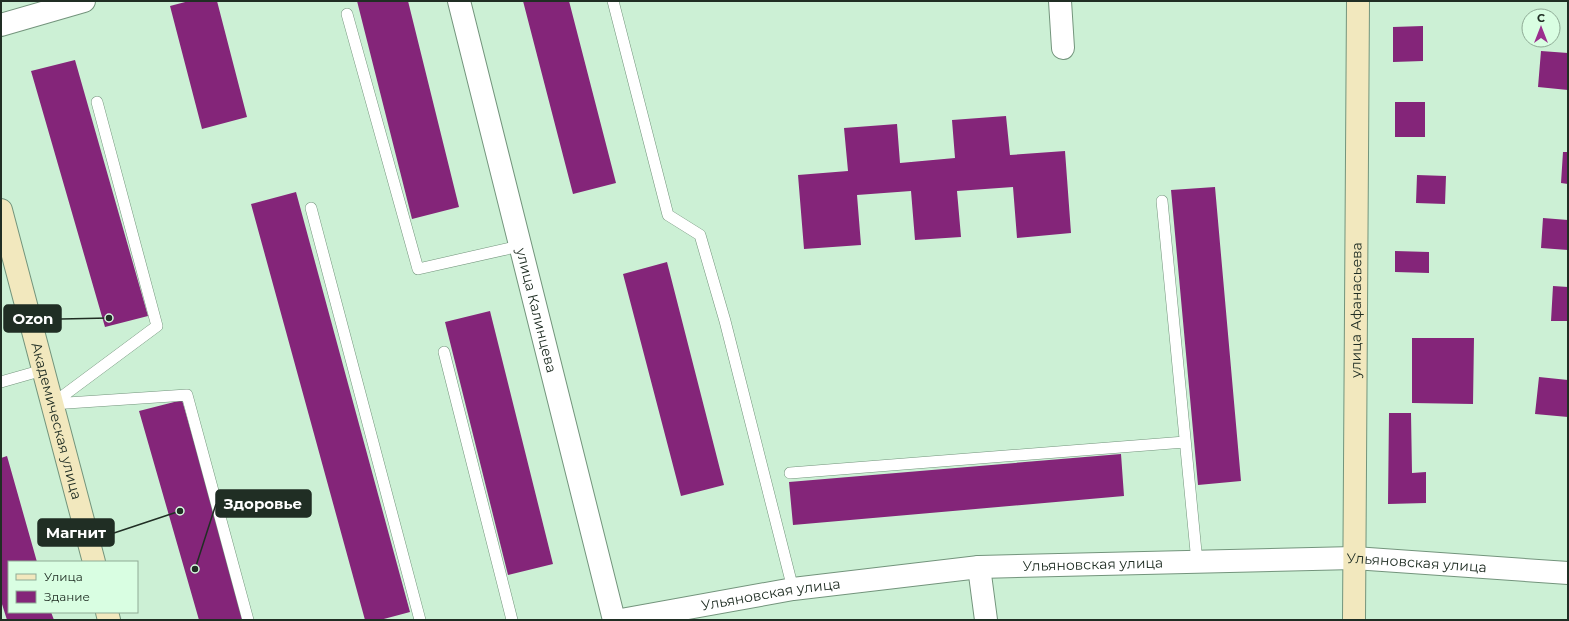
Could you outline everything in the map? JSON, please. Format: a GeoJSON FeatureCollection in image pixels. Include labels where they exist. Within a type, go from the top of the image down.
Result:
{"type":"FeatureCollection","features":[{"type":"Feature","properties":{"kind":"street"},"geometry":{"type":"LineString","coordinates":[[1,26],[84,1]]}},
{"type":"Feature","properties":{"kind":"street","name":"улица Калинцева"},"geometry":{"type":"LineString","coordinates":[[459,1],[614,620]]}},
{"type":"Feature","properties":{"kind":"street"},"geometry":{"type":"LineString","coordinates":[[1060,1],[1063,48]]}},
{"type":"Feature","properties":{"kind":"street","name":"улица Афанасьева"},"geometry":{"type":"LineString","coordinates":[[1354,620],[1358,1]]}},
{"type":"Feature","properties":{"kind":"street","name":"Академическая улица"},"geometry":{"type":"LineString","coordinates":[[1,210],[94,561]]}},
{"type":"Feature","properties":{"kind":"street","name":"Ульяновская улица"},"geometry":{"type":"LineString","coordinates":[[621,620],[793,589],[979,567],[1354,558],[1568,573]]}},
{"type":"Feature","properties":{"kind":"street"},"geometry":{"type":"LineString","coordinates":[[979,567],[986,620]]}},
{"type":"Feature","properties":{"kind":"lane"},"geometry":{"type":"LineString","coordinates":[[613,1],[668,215],[700,235],[725,321],[793,589]]}},
{"type":"Feature","properties":{"kind":"lane"},"geometry":{"type":"LineString","coordinates":[[347,14],[418,269],[520,246]]}},
{"type":"Feature","properties":{"kind":"lane"},"geometry":{"type":"LineString","coordinates":[[52,404],[157,326],[96,102]]}},
{"type":"Feature","properties":{"kind":"lane"},"geometry":{"type":"LineString","coordinates":[[1162,201],[1197,562]]}},
{"type":"Feature","properties":{"kind":"lane"},"geometry":{"type":"LineString","coordinates":[[311,208],[420,620]]}},
{"type":"Feature","properties":{"kind":"lane"},"geometry":{"type":"LineString","coordinates":[[444,352],[512,620]]}},
{"type":"Feature","properties":{"kind":"lane"},"geometry":{"type":"LineString","coordinates":[[1,382],[43,370]]}},
{"type":"Feature","properties":{"kind":"lane"},"geometry":{"type":"LineString","coordinates":[[52,404],[187,395],[248,620]]}},
{"type":"Feature","properties":{"kind":"lane"},"geometry":{"type":"LineString","coordinates":[[790,473],[1185,442]]}},
{"type":"Feature","properties":{"kind":"building"},"geometry":{"type":"Polygon","coordinates":[[[189,1],[217,1],[247,117],[202,129],[170,6],[189,1]]]}},
{"type":"Feature","properties":{"kind":"building"},"geometry":{"type":"Polygon","coordinates":[[[357,1],[408,1],[459,207],[412,219],[357,1]]]}},
{"type":"Feature","properties":{"kind":"building"},"geometry":{"type":"Polygon","coordinates":[[[523,1],[569,1],[616,183],[573,194],[523,1]]]}},
{"type":"Feature","properties":{"kind":"building"},"geometry":{"type":"Polygon","coordinates":[[[1423,26],[1423,61],[1393,62],[1393,27],[1423,26]]]}},
{"type":"Feature","properties":{"kind":"building"},"geometry":{"type":"Polygon","coordinates":[[[1541,51],[1568,53],[1568,90],[1538,87],[1541,51]]]}},
{"type":"Feature","properties":{"kind":"building"},"geometry":{"type":"Polygon","coordinates":[[[75,60],[148,316],[105,327],[31,71],[75,60]]]}},
{"type":"Feature","properties":{"kind":"building"},"geometry":{"type":"Polygon","coordinates":[[[1395,102],[1425,102],[1425,137],[1395,137],[1395,102]]]}},
{"type":"Feature","properties":{"kind":"building"},"geometry":{"type":"Polygon","coordinates":[[[1006,116],[1010,155],[1065,151],[1071,233],[1017,238],[1013,187],[957,191],[961,237],[915,240],[911,191],[857,195],[861,245],[804,249],[798,175],[848,171],[844,128],[897,124],[900,163],[955,158],[952,120],[1006,116]]]}},
{"type":"Feature","properties":{"kind":"building"},"geometry":{"type":"Polygon","coordinates":[[[1563,152],[1568,152],[1568,184],[1561,183],[1563,152]]]}},
{"type":"Feature","properties":{"kind":"building"},"geometry":{"type":"Polygon","coordinates":[[[1417,175],[1446,176],[1445,204],[1416,203],[1417,175]]]}},
{"type":"Feature","properties":{"kind":"building"},"geometry":{"type":"Polygon","coordinates":[[[1215,187],[1241,481],[1198,485],[1171,190],[1215,187]]]}},
{"type":"Feature","properties":{"kind":"building"},"geometry":{"type":"Polygon","coordinates":[[[296,192],[410,612],[380,620],[365,620],[251,204],[296,192]]]}},
{"type":"Feature","properties":{"kind":"building"},"geometry":{"type":"Polygon","coordinates":[[[1543,218],[1568,220],[1568,250],[1541,248],[1543,218]]]}},
{"type":"Feature","properties":{"kind":"building"},"geometry":{"type":"Polygon","coordinates":[[[1395,251],[1429,252],[1429,273],[1395,272],[1395,251]]]}},
{"type":"Feature","properties":{"kind":"building"},"geometry":{"type":"Polygon","coordinates":[[[667,262],[724,485],[681,496],[623,274],[667,262]]]}},
{"type":"Feature","properties":{"kind":"building"},"geometry":{"type":"Polygon","coordinates":[[[1553,286],[1568,287],[1568,321],[1551,321],[1553,286]]]}},
{"type":"Feature","properties":{"kind":"building"},"geometry":{"type":"Polygon","coordinates":[[[490,311],[553,564],[508,575],[445,322],[490,311]]]}},
{"type":"Feature","properties":{"kind":"building"},"geometry":{"type":"Polygon","coordinates":[[[1412,338],[1474,338],[1473,404],[1412,403],[1412,338]]]}},
{"type":"Feature","properties":{"kind":"building"},"geometry":{"type":"Polygon","coordinates":[[[1539,377],[1568,380],[1568,417],[1535,414],[1539,377]]]}},
{"type":"Feature","properties":{"kind":"building"},"geometry":{"type":"Polygon","coordinates":[[[182,400],[246,620],[199,620],[139,411],[182,400]]]}},
{"type":"Feature","properties":{"kind":"building"},"geometry":{"type":"Polygon","coordinates":[[[1389,413],[1411,413],[1412,473],[1426,472],[1426,503],[1388,504],[1389,413]]]}},
{"type":"Feature","properties":{"kind":"building"},"geometry":{"type":"Polygon","coordinates":[[[1121,454],[1124,496],[793,525],[789,482],[1121,454]]]}},
{"type":"Feature","properties":{"kind":"building"},"geometry":{"type":"Polygon","coordinates":[[[7,456],[37,561],[8,561],[8,613],[51,613],[54,620],[7,620],[1,601],[1,458],[7,456]]]}},
{"type":"Feature","properties":{"kind":"place","name":"Ozon"},"geometry":{"type":"Point","coordinates":[109,318]}},
{"type":"Feature","properties":{"kind":"place","name":"Магнит"},"geometry":{"type":"Point","coordinates":[180,511]}},
{"type":"Feature","properties":{"kind":"place","name":"Здоровье"},"geometry":{"type":"Point","coordinates":[195,569]}}]}
